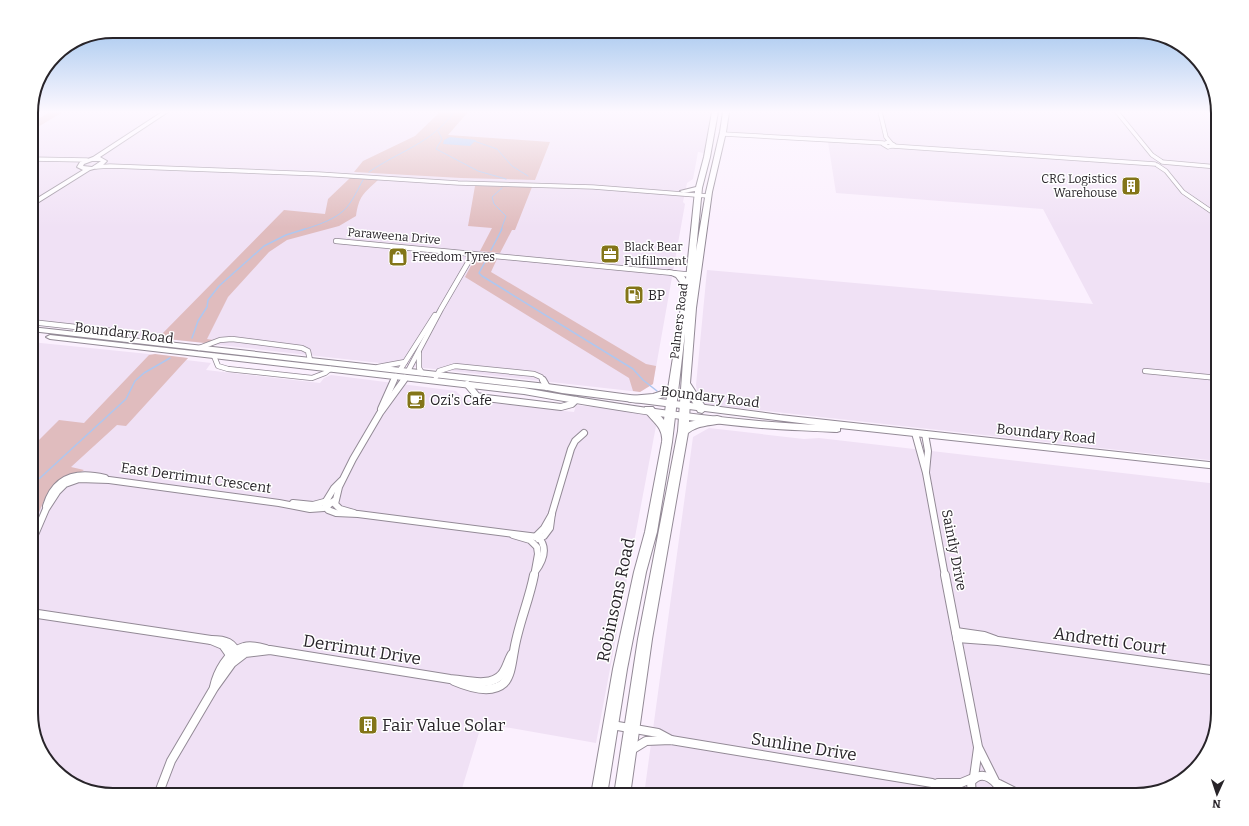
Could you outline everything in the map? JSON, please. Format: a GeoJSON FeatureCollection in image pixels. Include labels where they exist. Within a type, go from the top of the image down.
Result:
{"type":"FeatureCollection","features":[{"type":"Feature","properties":{"kind":"highway","name":"Palmers Road"},"geometry":{"type":"LineString","coordinates":[[671,409],[672,391],[688,288],[695,274],[692,264],[698,195],[708,151]]}},
{"type":"Feature","properties":{"kind":"highway","name":"Palmers Road"},"geometry":{"type":"LineString","coordinates":[[684,411],[695,274],[708,195],[719,151]]}},
{"type":"Feature","properties":{"kind":"highway"},"geometry":{"type":"LineString","coordinates":[[685,193],[698,195]]}},
{"type":"Feature","properties":{"kind":"highway"},"geometry":{"type":"LineString","coordinates":[[685,193],[698,195]]}},
{"type":"Feature","properties":{"kind":"highway"},"geometry":{"type":"LineString","coordinates":[[669,272],[683,270],[692,264]]}},
{"type":"Feature","properties":{"kind":"highway"},"geometry":{"type":"LineString","coordinates":[[669,272],[679,275],[688,288]]}},
{"type":"Feature","properties":{"kind":"highway"},"geometry":{"type":"LineString","coordinates":[[686,384],[702,408]]}},
{"type":"Feature","properties":{"kind":"highway"},"geometry":{"type":"LineString","coordinates":[[630,399],[654,397],[672,391]]}},
{"type":"Feature","properties":{"kind":"highway","name":"Robinsons Road"},"geometry":{"type":"LineString","coordinates":[[600,788],[620,669],[637,587],[651,532],[671,409]]}},
{"type":"Feature","properties":{"kind":"highway"},"geometry":{"type":"LineString","coordinates":[[649,410],[658,417],[668,434]]}},
{"type":"Feature","properties":{"kind":"highway"},"geometry":{"type":"LineString","coordinates":[[623,788],[646,639],[673,495],[683,431],[684,411]]}},
{"type":"Feature","properties":{"kind":"highway"},"geometry":{"type":"LineString","coordinates":[[683,431],[693,424],[717,420]]}},
{"type":"Feature","properties":{"kind":"main road"},"geometry":{"type":"LineString","coordinates":[[94,159],[108,151]]}},
{"type":"Feature","properties":{"kind":"main road"},"geometry":{"type":"LineString","coordinates":[[38,201],[102,164],[104,160],[116,151]]}},
{"type":"Feature","properties":{"kind":"main road"},"geometry":{"type":"LineString","coordinates":[[38,196],[80,167],[87,160],[104,160]]}},
{"type":"Feature","properties":{"kind":"main road"},"geometry":{"type":"LineString","coordinates":[[80,167],[93,168]]}},
{"type":"Feature","properties":{"kind":"main road","name":"Boundary Road"},"geometry":{"type":"LineString","coordinates":[[38,330],[370,367],[402,374],[422,373],[435,378],[467,384],[524,391],[576,400],[649,410],[671,409]]}},
{"type":"Feature","properties":{"kind":"main road","name":"Boundary Road"},"geometry":{"type":"LineString","coordinates":[[38,336],[330,369],[547,387],[630,399],[717,420],[762,425],[821,428],[871,428]]}},
{"type":"Feature","properties":{"kind":"main road"},"geometry":{"type":"LineString","coordinates":[[118,345],[124,339]]}},
{"type":"Feature","properties":{"kind":"main road"},"geometry":{"type":"LineString","coordinates":[[325,362],[330,369]]}},
{"type":"Feature","properties":{"kind":"main road"},"geometry":{"type":"LineString","coordinates":[[562,390],[574,395],[576,400]]}},
{"type":"Feature","properties":{"kind":"main road","name":"Boundary Road"},"geometry":{"type":"LineString","coordinates":[[684,411],[702,408],[1211,465]]}},
{"type":"Feature","properties":{"kind":"main road"},"geometry":{"type":"LineString","coordinates":[[809,421],[821,425],[821,428]]}},
{"type":"Feature","properties":{"kind":"street"},"geometry":{"type":"LineString","coordinates":[[972,151],[1211,166]]}},
{"type":"Feature","properties":{"kind":"street"},"geometry":{"type":"LineString","coordinates":[[1148,151],[1163,163],[1166,171]]}},
{"type":"Feature","properties":{"kind":"street"},"geometry":{"type":"LineString","coordinates":[[1152,155],[1155,163],[1166,171],[1183,192],[1211,211]]}},
{"type":"Feature","properties":{"kind":"street"},"geometry":{"type":"LineString","coordinates":[[38,161],[87,160]]}},
{"type":"Feature","properties":{"kind":"street"},"geometry":{"type":"LineString","coordinates":[[104,160],[119,163],[469,182],[608,186],[685,193]]}},
{"type":"Feature","properties":{"kind":"street"},"geometry":{"type":"LineString","coordinates":[[38,162],[80,167]]}},
{"type":"Feature","properties":{"kind":"street"},"geometry":{"type":"LineString","coordinates":[[93,168],[110,166],[206,168]]}},
{"type":"Feature","properties":{"kind":"street"},"geometry":{"type":"LineString","coordinates":[[636,189],[685,193]]}},
{"type":"Feature","properties":{"kind":"street"},"geometry":{"type":"LineString","coordinates":[[698,195],[708,195]]}},
{"type":"Feature","properties":{"kind":"street","name":"Paraweena Drive"},"geometry":{"type":"LineString","coordinates":[[336,241],[695,274]]}},
{"type":"Feature","properties":{"kind":"street"},"geometry":{"type":"LineString","coordinates":[[381,411],[386,395],[419,350],[440,309],[472,254]]}},
{"type":"Feature","properties":{"kind":"street"},"geometry":{"type":"LineString","coordinates":[[358,514],[338,508],[334,501],[341,481],[381,411],[396,393],[406,360],[428,324],[440,309]]}},
{"type":"Feature","properties":{"kind":"street"},"geometry":{"type":"LineString","coordinates":[[38,323],[121,332],[126,334],[124,339]]}},
{"type":"Feature","properties":{"kind":"street","name":"Boundary Road"},"geometry":{"type":"LineString","coordinates":[[199,348],[220,340],[232,339],[300,346],[308,350],[310,353],[310,360]]}},
{"type":"Feature","properties":{"kind":"street"},"geometry":{"type":"LineString","coordinates":[[419,350],[418,368],[422,373]]}},
{"type":"Feature","properties":{"kind":"street"},"geometry":{"type":"LineString","coordinates":[[214,356],[216,363],[221,367],[312,378],[325,373],[330,369]]}},
{"type":"Feature","properties":{"kind":"street"},"geometry":{"type":"LineString","coordinates":[[370,367],[394,365],[406,360]]}},
{"type":"Feature","properties":{"kind":"street","name":"Boundary Road"},"geometry":{"type":"LineString","coordinates":[[435,378],[444,368],[455,366],[538,375],[543,379],[547,387]]}},
{"type":"Feature","properties":{"kind":"street"},"geometry":{"type":"LineString","coordinates":[[1145,371],[1211,377]]}},
{"type":"Feature","properties":{"kind":"street","name":"Boundary Road"},"geometry":{"type":"LineString","coordinates":[[467,384],[477,396],[486,398],[561,407],[572,404],[576,400]]}},
{"type":"Feature","properties":{"kind":"street"},"geometry":{"type":"LineString","coordinates":[[341,481],[334,488],[326,504],[328,510],[336,513],[358,514],[536,538],[550,528],[552,514],[573,445],[584,433]]}},
{"type":"Feature","properties":{"kind":"street","name":"Saintly Drive"},"geometry":{"type":"LineString","coordinates":[[916,433],[926,473],[978,747],[999,788]]}},
{"type":"Feature","properties":{"kind":"street","name":"Saintly Drive"},"geometry":{"type":"LineString","coordinates":[[925,434],[928,451],[926,473]]}},
{"type":"Feature","properties":{"kind":"street","name":"East Derrimut Crescent"},"geometry":{"type":"LineString","coordinates":[[38,527],[46,508],[59,489],[70,481],[83,478],[109,480],[279,503],[310,509],[334,501]]}},
{"type":"Feature","properties":{"kind":"street","name":"Derrimut Drive"},"geometry":{"type":"LineString","coordinates":[[235,654],[250,651],[270,650],[450,680],[486,689],[493,684],[502,685],[507,679],[511,669],[512,654],[536,572],[538,550],[536,538]]}},
{"type":"Feature","properties":{"kind":"street"},"geometry":{"type":"LineString","coordinates":[[38,613],[211,640],[223,645],[235,654],[232,662],[214,688],[171,761],[161,788]]}},
{"type":"Feature","properties":{"kind":"street","name":"Andretti Court"},"geometry":{"type":"LineString","coordinates":[[957,635],[984,641],[998,641],[1211,670]]}},
{"type":"Feature","properties":{"kind":"street","name":"Sunline Drive"},"geometry":{"type":"LineString","coordinates":[[611,725],[658,733],[671,740]]}},
{"type":"Feature","properties":{"kind":"street","name":"Sunline Drive"},"geometry":{"type":"LineString","coordinates":[[628,755],[640,743],[652,740],[671,740],[932,783],[946,788]]}},
{"type":"Feature","properties":{"kind":"street","name":"Saintly Drive"},"geometry":{"type":"LineString","coordinates":[[971,788],[970,785],[974,778],[978,747]]}},
{"type":"Feature","properties":{"kind":"street"},"geometry":{"type":"LineString","coordinates":[[974,778],[984,776],[1004,788]]}},
{"type":"Feature","properties":{"kind":"street","name":"Sunline Drive"},"geometry":{"type":"LineString","coordinates":[[932,783],[961,782],[974,778]]}},
{"type":"Feature","properties":{"kind":"shaded area"},"geometry":{"type":"Polygon","coordinates":[[[38,151],[704,151],[704,153],[698,152],[693,179],[687,183],[683,202],[685,204],[653,384],[640,392],[38,325],[38,151]]]}},
{"type":"Feature","properties":{"kind":"shaded area"},"geometry":{"type":"Polygon","coordinates":[[[385,151],[547,151],[535,180],[461,178],[354,172],[363,161],[385,151]]]}},
{"type":"Feature","properties":{"kind":"shaded area"},"geometry":{"type":"Polygon","coordinates":[[[829,151],[1211,151],[1211,460],[703,404],[698,398],[696,385],[707,270],[1093,304],[1043,209],[836,193],[829,151]]]}},
{"type":"Feature","properties":{"kind":"shaded area"},"geometry":{"type":"Polygon","coordinates":[[[350,178],[378,180],[362,196],[356,216],[339,226],[287,240],[269,252],[228,297],[207,339],[213,340],[205,343],[158,338],[284,210],[325,214],[328,199],[350,178]]]}},
{"type":"Feature","properties":{"kind":"shaded area"},"geometry":{"type":"Polygon","coordinates":[[[475,186],[532,187],[515,230],[512,230],[500,253],[480,251],[492,228],[468,226],[475,186]]]}},
{"type":"Feature","properties":{"kind":"shaded area"},"geometry":{"type":"Polygon","coordinates":[[[483,257],[497,259],[491,272],[646,364],[656,366],[653,384],[640,392],[633,391],[629,378],[465,277],[474,260],[483,257]]]}},
{"type":"Feature","properties":{"kind":"shaded area"},"geometry":{"type":"Polygon","coordinates":[[[38,343],[188,358],[186,360],[211,363],[206,370],[320,383],[324,378],[331,375],[456,391],[465,400],[574,412],[576,405],[646,413],[656,426],[596,743],[482,723],[462,788],[113,788],[84,782],[71,775],[53,759],[44,742],[39,728],[38,718],[38,343]]]}},
{"type":"Feature","properties":{"kind":"shaded area"},"geometry":{"type":"Polygon","coordinates":[[[155,354],[188,358],[126,426],[117,425],[71,467],[84,470],[58,481],[46,497],[38,516],[38,441],[59,420],[84,423],[149,355],[155,354]]]}},
{"type":"Feature","properties":{"kind":"shaded area"},"geometry":{"type":"Polygon","coordinates":[[[709,428],[804,439],[819,438],[1211,483],[1211,713],[1210,728],[1196,759],[1182,773],[1174,778],[1155,785],[1136,788],[645,788],[693,437],[709,428]]]}},
{"type":"Feature","properties":{"kind":"waterway"},"geometry":{"type":"LineString","coordinates":[[369,172],[406,151]]}},
{"type":"Feature","properties":{"kind":"waterway"},"geometry":{"type":"LineString","coordinates":[[439,151],[478,171],[506,179]]}},
{"type":"Feature","properties":{"kind":"waterway"},"geometry":{"type":"LineString","coordinates":[[498,151],[512,166],[528,176]]}},
{"type":"Feature","properties":{"kind":"waterway"},"geometry":{"type":"LineString","coordinates":[[305,229],[328,221],[346,209],[363,180]]}},
{"type":"Feature","properties":{"kind":"waterway"},"geometry":{"type":"LineString","coordinates":[[501,230],[506,216],[494,204],[492,197],[502,188]]}},
{"type":"Feature","properties":{"kind":"waterway"},"geometry":{"type":"LineString","coordinates":[[192,338],[198,321],[207,307],[208,300],[219,286],[264,246],[286,235],[305,229]]}},
{"type":"Feature","properties":{"kind":"waterway"},"geometry":{"type":"LineString","coordinates":[[491,250],[502,229]]}},
{"type":"Feature","properties":{"kind":"waterway"},"geometry":{"type":"LineString","coordinates":[[486,260],[479,273],[482,276],[633,369],[643,380],[657,391]]}},
{"type":"Feature","properties":{"kind":"waterway"},"geometry":{"type":"LineString","coordinates":[[38,478],[126,399],[135,381],[144,373],[170,358]]}},
{"type":"Feature","properties":{"kind":"place","name":"CRG Logistics Warehouse"},"geometry":{"type":"Point","coordinates":[1131,186]}},
{"type":"Feature","properties":{"kind":"place","name":"Black Bear Fulfillment"},"geometry":{"type":"Point","coordinates":[610,254]}},
{"type":"Feature","properties":{"kind":"place","name":"Freedom Tyres"},"geometry":{"type":"Point","coordinates":[398,257]}},
{"type":"Feature","properties":{"kind":"place","name":"BP"},"geometry":{"type":"Point","coordinates":[634,295]}},
{"type":"Feature","properties":{"kind":"place","name":"Ozi's Cafe"},"geometry":{"type":"Point","coordinates":[416,400]}},
{"type":"Feature","properties":{"kind":"place","name":"Fair Value Solar"},"geometry":{"type":"Point","coordinates":[368,725]}}]}
